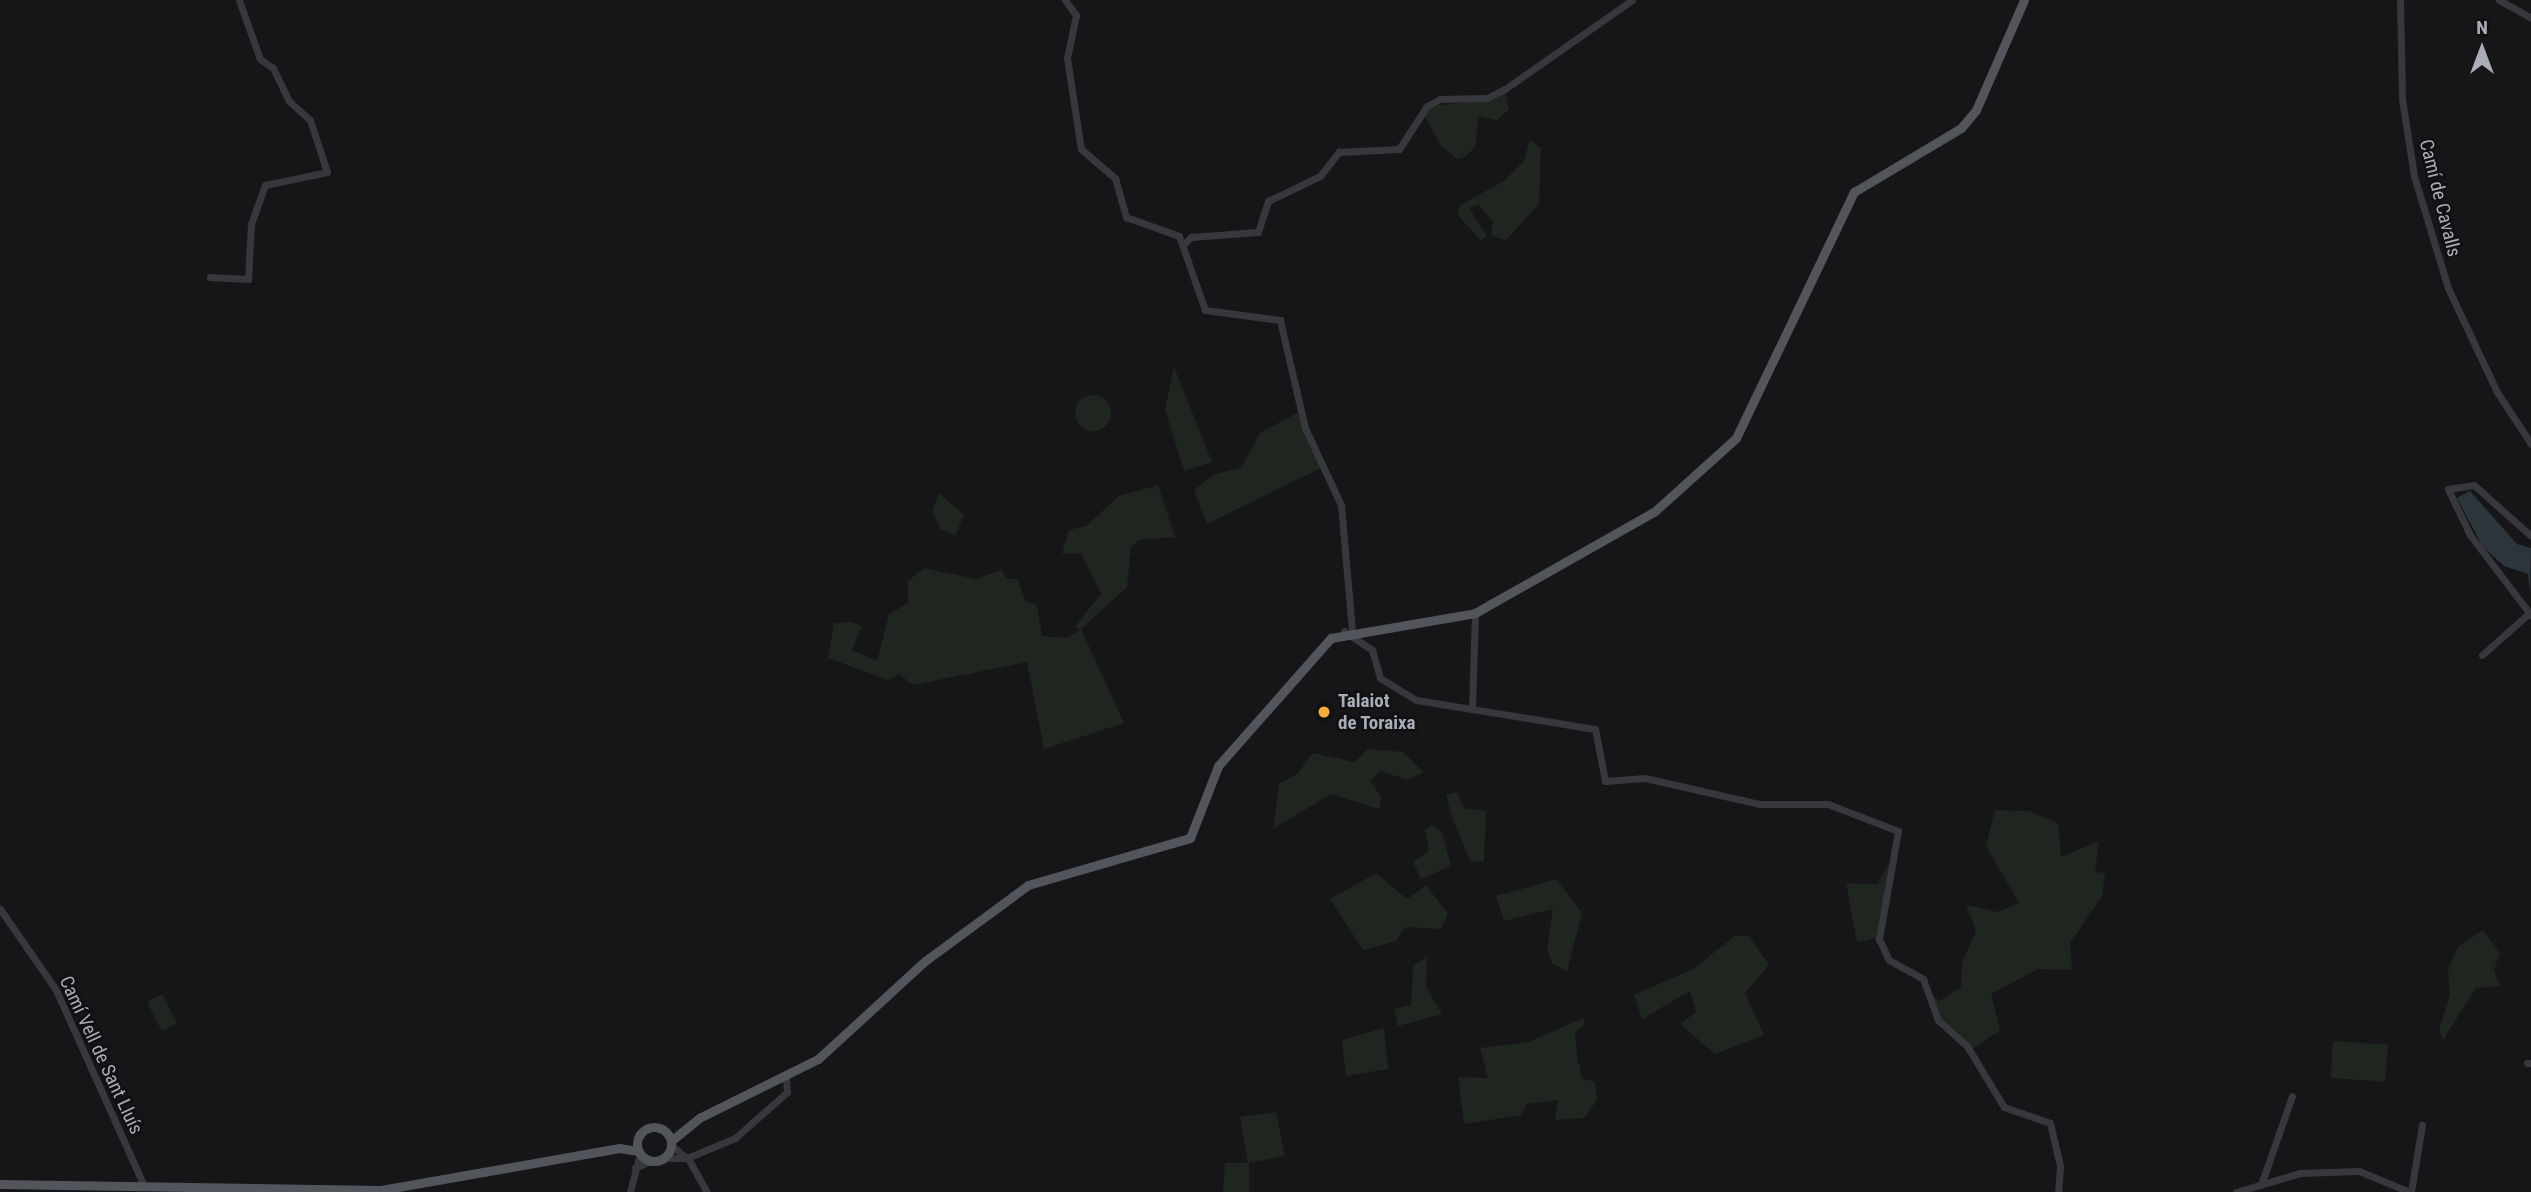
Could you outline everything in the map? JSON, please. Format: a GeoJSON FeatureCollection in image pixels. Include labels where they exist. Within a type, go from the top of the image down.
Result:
{"type":"FeatureCollection","features":[{"type":"Feature","properties":{"kind":"main road"},"geometry":{"type":"LineString","coordinates":[[619,1148],[650,1127],[664,1130],[683,1127],[786,1079],[851,1032],[925,961],[1028,885],[1190,838],[1218,766],[1321,646],[1348,631],[1475,613],[1629,529],[1736,438],[1854,192],[1961,128],[1976,110],[2024,0]]}},
{"type":"Feature","properties":{"kind":"main road"},"geometry":{"type":"LineString","coordinates":[[0,1184],[143,1184],[360,1190],[433,1184],[619,1148],[639,1152],[652,1160],[664,1158],[683,1127]]}},
{"type":"Feature","properties":{"kind":"main road"},"geometry":{"type":"LineString","coordinates":[[664,1130],[671,1143]]}},
{"type":"Feature","properties":{"kind":"main road"},"geometry":{"type":"LineString","coordinates":[[639,1135],[639,1152]]}},
{"type":"Feature","properties":{"kind":"street"},"geometry":{"type":"LineString","coordinates":[[210,276],[248,279],[251,224],[265,186],[327,172],[310,120],[289,101],[274,68],[260,60],[239,0]]}},
{"type":"Feature","properties":{"kind":"street"},"geometry":{"type":"LineString","coordinates":[[1065,0],[1076,15],[1067,58],[1081,149],[1115,178],[1126,217],[1179,236],[1205,310],[1280,320],[1305,428],[1341,505],[1348,631],[1367,643],[1377,670],[1393,689],[1416,700],[1595,729],[1605,781],[1645,778],[1759,804],[1828,804],[1898,831],[1879,939],[1889,960],[1923,979],[1938,1020],[1967,1046],[2004,1107],[2050,1124],[2060,1166],[2058,1192]]}},
{"type":"Feature","properties":{"kind":"street"},"geometry":{"type":"LineString","coordinates":[[1184,244],[1191,237],[1258,232],[1268,201],[1320,176],[1339,152],[1399,149],[1427,106],[1440,99],[1487,98],[1505,89],[1632,0]]}},
{"type":"Feature","properties":{"kind":"street","name":"Camí de Cavalls"},"geometry":{"type":"LineString","coordinates":[[2400,0],[2402,99],[2414,176],[2448,288],[2497,392],[2531,444]]}},
{"type":"Feature","properties":{"kind":"street"},"geometry":{"type":"LineString","coordinates":[[2498,0],[2531,18]]}},
{"type":"Feature","properties":{"kind":"street"},"geometry":{"type":"LineString","coordinates":[[2483,655],[2529,615],[2470,535],[2448,489],[2474,485],[2531,536]]}},
{"type":"Feature","properties":{"kind":"street"},"geometry":{"type":"LineString","coordinates":[[1472,709],[1475,613]]}},
{"type":"Feature","properties":{"kind":"street","name":"Camí Vell de Sant Lluís"},"geometry":{"type":"LineString","coordinates":[[0,909],[56,989],[143,1184]]}},
{"type":"Feature","properties":{"kind":"street"},"geometry":{"type":"LineString","coordinates":[[664,1158],[687,1158],[743,1132],[787,1092],[786,1079]]}},
{"type":"Feature","properties":{"kind":"street"},"geometry":{"type":"LineString","coordinates":[[2262,1182],[2292,1096]]}},
{"type":"Feature","properties":{"kind":"street"},"geometry":{"type":"LineString","coordinates":[[2236,1192],[2251,1189],[2262,1182],[2359,1171],[2410,1192],[2422,1125]]}},
{"type":"Feature","properties":{"kind":"street"},"geometry":{"type":"LineString","coordinates":[[671,1143],[687,1158],[707,1192]]}},
{"type":"Feature","properties":{"kind":"street"},"geometry":{"type":"LineString","coordinates":[[630,1192],[633,1169],[639,1152]]}},
{"type":"Feature","properties":{"kind":"street"},"geometry":{"type":"LineString","coordinates":[[633,1169],[652,1160]]}},
{"type":"Feature","properties":{"kind":"shaded area"},"geometry":{"type":"Polygon","coordinates":[[[1505,91],[1509,109],[1497,120],[1479,116],[1475,147],[1465,157],[1457,159],[1441,146],[1424,115],[1432,106],[1487,100],[1505,91]]]}},
{"type":"Feature","properties":{"kind":"shaded area"},"geometry":{"type":"Polygon","coordinates":[[[1530,139],[1541,148],[1539,204],[1506,240],[1491,236],[1493,222],[1479,205],[1469,208],[1487,236],[1481,241],[1458,215],[1459,206],[1504,181],[1524,161],[1530,139]]]}},
{"type":"Feature","properties":{"kind":"shaded area"},"geometry":{"type":"Polygon","coordinates":[[[1174,367],[1212,462],[1184,471],[1165,409],[1174,367]]]}},
{"type":"Feature","properties":{"kind":"shaded area"},"geometry":{"type":"Polygon","coordinates":[[[1093,395],[1106,400],[1111,413],[1106,426],[1093,431],[1080,426],[1075,413],[1080,400],[1093,395]]]}},
{"type":"Feature","properties":{"kind":"shaded area"},"geometry":{"type":"Polygon","coordinates":[[[1297,413],[1321,468],[1207,524],[1194,490],[1215,474],[1241,468],[1260,433],[1297,413]]]}},
{"type":"Feature","properties":{"kind":"shaded area"},"geometry":{"type":"Polygon","coordinates":[[[1158,485],[1175,537],[1139,540],[1131,547],[1127,587],[1081,629],[1124,723],[1044,749],[1027,662],[913,685],[899,674],[888,680],[828,658],[834,623],[851,622],[862,626],[852,650],[877,661],[889,614],[908,603],[908,581],[924,568],[976,579],[1002,570],[1006,579],[1018,579],[1025,601],[1037,605],[1042,636],[1067,638],[1080,630],[1075,626],[1101,594],[1081,553],[1062,554],[1069,530],[1086,526],[1119,496],[1158,485]]]}},
{"type":"Feature","properties":{"kind":"shaded area"},"geometry":{"type":"Polygon","coordinates":[[[2470,491],[2517,544],[2531,548],[2530,594],[2528,574],[2504,566],[2483,547],[2457,498],[2470,491]]]}},
{"type":"Feature","properties":{"kind":"shaded area"},"geometry":{"type":"Polygon","coordinates":[[[939,493],[964,515],[955,536],[940,529],[932,510],[939,493]]]}},
{"type":"Feature","properties":{"kind":"shaded area"},"geometry":{"type":"Polygon","coordinates":[[[1368,749],[1403,752],[1424,772],[1408,780],[1380,771],[1371,781],[1381,797],[1379,809],[1331,794],[1273,829],[1279,784],[1297,774],[1313,753],[1354,762],[1368,749]]]}},
{"type":"Feature","properties":{"kind":"shaded area"},"geometry":{"type":"Polygon","coordinates":[[[1457,792],[1464,808],[1486,811],[1484,861],[1471,862],[1454,823],[1446,795],[1457,792]]]}},
{"type":"Feature","properties":{"kind":"shaded area"},"geometry":{"type":"Polygon","coordinates":[[[1995,810],[2029,811],[2058,823],[2061,857],[2099,841],[2095,872],[2105,873],[2102,896],[2070,943],[2072,970],[2038,969],[1991,994],[2000,1030],[1973,1049],[1937,1014],[1930,994],[1939,1001],[1961,987],[1962,963],[1976,931],[1966,905],[1998,912],[2019,903],[1986,846],[1995,810]]]}},
{"type":"Feature","properties":{"kind":"shaded area"},"geometry":{"type":"Polygon","coordinates":[[[1432,825],[1442,832],[1451,866],[1421,879],[1413,862],[1429,851],[1425,830],[1432,825]]]}},
{"type":"Feature","properties":{"kind":"shaded area"},"geometry":{"type":"Polygon","coordinates":[[[1896,852],[1877,938],[1857,942],[1846,883],[1877,884],[1896,852]]]}},
{"type":"Feature","properties":{"kind":"shaded area"},"geometry":{"type":"Polygon","coordinates":[[[1376,873],[1407,899],[1426,885],[1448,914],[1441,929],[1405,927],[1396,941],[1363,950],[1330,899],[1376,873]]]}},
{"type":"Feature","properties":{"kind":"shaded area"},"geometry":{"type":"Polygon","coordinates":[[[1557,879],[1582,913],[1567,971],[1552,963],[1547,950],[1553,909],[1504,921],[1496,896],[1557,879]]]}},
{"type":"Feature","properties":{"kind":"shaded area"},"geometry":{"type":"Polygon","coordinates":[[[2483,930],[2500,953],[2494,970],[2500,986],[2476,988],[2443,1040],[2439,1029],[2450,995],[2448,969],[2458,947],[2483,930]]]}},
{"type":"Feature","properties":{"kind":"shaded area"},"geometry":{"type":"Polygon","coordinates":[[[1735,936],[1749,936],[1769,965],[1745,993],[1764,1035],[1715,1054],[1680,1024],[1696,1012],[1690,991],[1642,1019],[1634,995],[1693,969],[1735,936]]]}},
{"type":"Feature","properties":{"kind":"shaded area"},"geometry":{"type":"Polygon","coordinates":[[[1427,956],[1426,987],[1442,1014],[1398,1026],[1394,1009],[1411,1005],[1413,966],[1427,956]]]}},
{"type":"Feature","properties":{"kind":"shaded area"},"geometry":{"type":"Polygon","coordinates":[[[162,994],[177,1023],[162,1031],[147,1002],[162,994]]]}},
{"type":"Feature","properties":{"kind":"shaded area"},"geometry":{"type":"Polygon","coordinates":[[[1583,1018],[1585,1024],[1575,1032],[1577,1056],[1582,1078],[1595,1082],[1597,1100],[1584,1118],[1555,1120],[1558,1100],[1527,1104],[1521,1115],[1464,1124],[1458,1077],[1488,1078],[1480,1048],[1528,1042],[1583,1018]]]}},
{"type":"Feature","properties":{"kind":"shaded area"},"geometry":{"type":"Polygon","coordinates":[[[1384,1028],[1388,1069],[1346,1076],[1342,1040],[1384,1028]]]}},
{"type":"Feature","properties":{"kind":"shaded area"},"geometry":{"type":"Polygon","coordinates":[[[2333,1041],[2388,1045],[2385,1082],[2330,1078],[2333,1041]]]}},
{"type":"Feature","properties":{"kind":"shaded area"},"geometry":{"type":"Polygon","coordinates":[[[1276,1112],[1285,1156],[1249,1163],[1249,1192],[1223,1192],[1225,1163],[1248,1163],[1240,1117],[1276,1112]]]}},
{"type":"Feature","properties":{"kind":"place","name":"Talaiot de Toraixa"},"geometry":{"type":"Point","coordinates":[1324,712]}}]}
